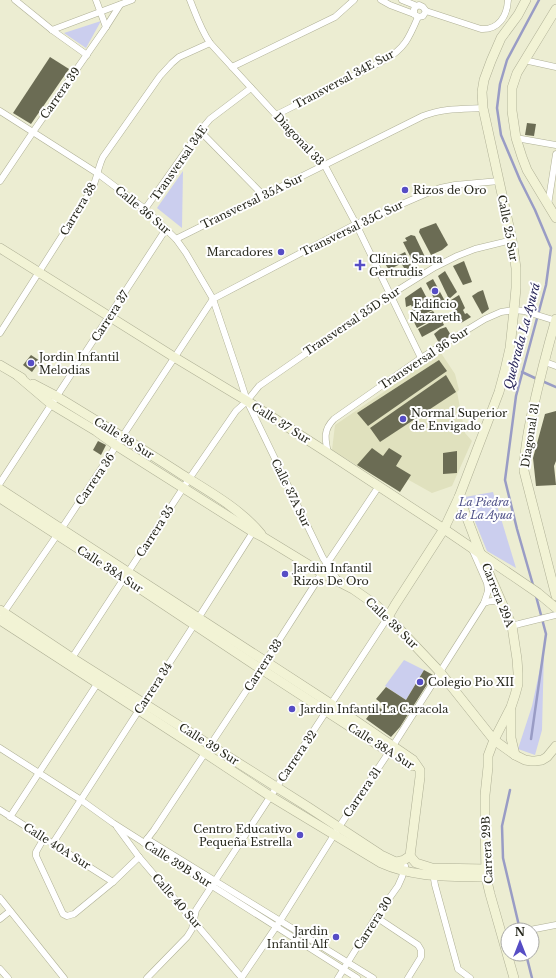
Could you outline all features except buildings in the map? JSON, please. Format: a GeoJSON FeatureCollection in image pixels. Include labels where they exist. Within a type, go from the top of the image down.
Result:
{"type":"FeatureCollection","features":[{"type":"Feature","properties":{"kind":"main road","name":"Calle 25 Sur"},"geometry":{"type":"LineString","coordinates":[[444,529],[459,497],[499,392],[510,348],[516,268],[512,240],[483,108],[482,92],[484,80],[501,38],[518,15],[526,0]]}},
{"type":"Feature","properties":{"kind":"main road"},"geometry":{"type":"LineString","coordinates":[[556,9],[524,60],[517,73],[512,88],[512,111],[516,138],[522,157],[527,170],[556,218]]}},
{"type":"Feature","properties":{"kind":"main road","name":"Calle 37 Sur"},"geometry":{"type":"LineString","coordinates":[[0,248],[328,453],[444,529],[538,593],[556,608]]}},
{"type":"Feature","properties":{"kind":"main road","name":"Diagonal 31"},"geometry":{"type":"LineString","coordinates":[[555,325],[541,376],[528,436],[524,460],[524,471],[553,579],[556,596]]}},
{"type":"Feature","properties":{"kind":"main road","name":"Calle 38 Sur"},"geometry":{"type":"LineString","coordinates":[[0,365],[54,400],[117,446],[253,532],[324,568],[339,582],[364,596],[376,605],[440,672],[494,740]]}},
{"type":"Feature","properties":{"kind":"main road","name":"Calle 38 Sur"},"geometry":{"type":"LineString","coordinates":[[54,400],[123,437],[189,479],[239,512],[252,523],[263,536]]}},
{"type":"Feature","properties":{"kind":"main road","name":"Calle 38A Sur"},"geometry":{"type":"LineString","coordinates":[[0,489],[59,532]]}},
{"type":"Feature","properties":{"kind":"main road","name":"Carrera 29A"},"geometry":{"type":"LineString","coordinates":[[459,497],[481,555],[503,605],[515,625],[518,684],[511,707],[494,740]]}},
{"type":"Feature","properties":{"kind":"main road","name":"Calle 38A Sur"},"geometry":{"type":"LineString","coordinates":[[0,498],[59,532],[391,749],[413,760],[420,770],[420,777],[410,856]]}},
{"type":"Feature","properties":{"kind":"main road","name":"Carrera 32"},"geometry":{"type":"LineString","coordinates":[[388,616],[444,529]]}},
{"type":"Feature","properties":{"kind":"main road","name":"Calle 39 Sur"},"geometry":{"type":"LineString","coordinates":[[1,615],[208,749],[276,787],[381,863],[391,868],[404,869],[419,874],[432,872],[486,873]]}},
{"type":"Feature","properties":{"kind":"main road"},"geometry":{"type":"LineString","coordinates":[[511,707],[511,738],[515,755]]}},
{"type":"Feature","properties":{"kind":"main road"},"geometry":{"type":"LineString","coordinates":[[474,714],[484,735],[488,756]]}},
{"type":"Feature","properties":{"kind":"main road"},"geometry":{"type":"LineString","coordinates":[[494,740],[515,755],[531,761],[542,760],[547,757],[556,746]]}},
{"type":"Feature","properties":{"kind":"main road","name":"Carrera 29B"},"geometry":{"type":"LineString","coordinates":[[494,740],[488,756],[485,795],[486,873],[490,894],[500,922]]}},
{"type":"Feature","properties":{"kind":"main road"},"geometry":{"type":"LineString","coordinates":[[488,766],[494,754],[504,748]]}},
{"type":"Feature","properties":{"kind":"main road","name":"Calle 39 Sur"},"geometry":{"type":"LineString","coordinates":[[208,749],[270,796],[396,862],[404,869]]}},
{"type":"Feature","properties":{"kind":"main road"},"geometry":{"type":"LineString","coordinates":[[396,862],[404,860],[410,856]]}},
{"type":"Feature","properties":{"kind":"main road","name":"Calle 39 Sur"},"geometry":{"type":"LineString","coordinates":[[410,856],[416,863],[432,872]]}},
{"type":"Feature","properties":{"kind":"main road","name":"Carrera 29B"},"geometry":{"type":"LineString","coordinates":[[511,962],[514,978]]}},
{"type":"Feature","properties":{"kind":"street"},"geometry":{"type":"LineString","coordinates":[[15,0],[52,30],[87,54]]}},
{"type":"Feature","properties":{"kind":"street"},"geometry":{"type":"LineString","coordinates":[[96,0],[106,27]]}},
{"type":"Feature","properties":{"kind":"street"},"geometry":{"type":"LineString","coordinates":[[52,30],[132,0]]}},
{"type":"Feature","properties":{"kind":"street","name":"Diagonal 33"},"geometry":{"type":"LineString","coordinates":[[190,0],[199,24],[210,43],[325,166],[356,224],[421,358]]}},
{"type":"Feature","properties":{"kind":"street"},"geometry":{"type":"LineString","coordinates":[[232,67],[335,17],[354,0]]}},
{"type":"Feature","properties":{"kind":"street"},"geometry":{"type":"LineString","coordinates":[[382,0],[416,16],[423,16],[426,11]]}},
{"type":"Feature","properties":{"kind":"street"},"geometry":{"type":"LineString","coordinates":[[402,0],[421,4],[426,11],[481,29],[493,28],[499,24],[506,9],[508,0]]}},
{"type":"Feature","properties":{"kind":"street","name":"Transversal 34E Sur"},"geometry":{"type":"LineString","coordinates":[[276,115],[395,54],[407,42],[411,35],[416,16],[414,10],[421,4]]}},
{"type":"Feature","properties":{"kind":"street","name":"Carrera 39"},"geometry":{"type":"LineString","coordinates":[[0,181],[120,5]]}},
{"type":"Feature","properties":{"kind":"street","name":"Carrera 38"},"geometry":{"type":"LineString","coordinates":[[0,332],[92,189],[103,157],[160,76],[179,57],[210,43]]}},
{"type":"Feature","properties":{"kind":"street"},"geometry":{"type":"LineString","coordinates":[[524,60],[556,67]]}},
{"type":"Feature","properties":{"kind":"street","name":"Transversal 34E"},"geometry":{"type":"LineString","coordinates":[[146,209],[210,119],[251,88]]}},
{"type":"Feature","properties":{"kind":"street","name":"Transversal 35A Sur"},"geometry":{"type":"LineString","coordinates":[[176,239],[434,111],[483,108]]}},
{"type":"Feature","properties":{"kind":"street","name":"Calle 36 Sur"},"geometry":{"type":"LineString","coordinates":[[0,111],[98,173],[146,209],[176,239],[213,299],[247,402]]}},
{"type":"Feature","properties":{"kind":"street"},"geometry":{"type":"LineString","coordinates":[[200,131],[263,195]]}},
{"type":"Feature","properties":{"kind":"street"},"geometry":{"type":"LineString","coordinates":[[516,138],[556,145]]}},
{"type":"Feature","properties":{"kind":"street"},"geometry":{"type":"LineString","coordinates":[[548,204],[556,154]]}},
{"type":"Feature","properties":{"kind":"street","name":"Transversal 35C Sur"},"geometry":{"type":"LineString","coordinates":[[213,299],[356,224],[418,197],[455,184],[499,181]]}},
{"type":"Feature","properties":{"kind":"street","name":"Carrera 37"},"geometry":{"type":"LineString","coordinates":[[0,483],[110,317],[166,229]]}},
{"type":"Feature","properties":{"kind":"street","name":"Transversal 35D Sur"},"geometry":{"type":"LineString","coordinates":[[247,402],[259,386],[390,295],[435,267],[475,249],[512,240]]}},
{"type":"Feature","properties":{"kind":"street","name":"Carrera 36"},"geometry":{"type":"LineString","coordinates":[[1,615],[117,446],[213,299]]}},
{"type":"Feature","properties":{"kind":"street","name":"Transversal 36 Sur"},"geometry":{"type":"LineString","coordinates":[[328,453],[326,434],[327,428],[334,419],[421,358],[485,318],[501,312],[514,310],[524,311],[542,316],[555,325]]}},
{"type":"Feature","properties":{"kind":"street"},"geometry":{"type":"LineString","coordinates":[[544,364],[556,366]]}},
{"type":"Feature","properties":{"kind":"street","name":"Carrera 35"},"geometry":{"type":"LineString","coordinates":[[70,661],[189,479],[236,411],[247,402]]}},
{"type":"Feature","properties":{"kind":"street","name":"Calle 37A Sur"},"geometry":{"type":"LineString","coordinates":[[247,402],[324,568]]}},
{"type":"Feature","properties":{"kind":"street","name":"Carrera 33"},"geometry":{"type":"LineString","coordinates":[[146,841],[263,665],[378,486]]}},
{"type":"Feature","properties":{"kind":"street","name":"Carrera 34"},"geometry":{"type":"LineString","coordinates":[[53,843],[253,532]]}},
{"type":"Feature","properties":{"kind":"street"},"geometry":{"type":"LineString","coordinates":[[471,548],[487,583],[488,591],[484,603]]}},
{"type":"Feature","properties":{"kind":"street"},"geometry":{"type":"LineString","coordinates":[[484,603],[494,601],[503,605]]}},
{"type":"Feature","properties":{"kind":"street","name":"Carrera 31"},"geometry":{"type":"LineString","coordinates":[[242,978],[280,921],[336,830],[391,749],[484,603]]}},
{"type":"Feature","properties":{"kind":"street"},"geometry":{"type":"LineString","coordinates":[[515,625],[556,615]]}},
{"type":"Feature","properties":{"kind":"street","name":"Carrera 32"},"geometry":{"type":"LineString","coordinates":[[147,978],[192,929],[196,910],[388,616]]}},
{"type":"Feature","properties":{"kind":"street"},"geometry":{"type":"LineString","coordinates":[[10,817],[100,680]]}},
{"type":"Feature","properties":{"kind":"street","name":"Calle 39B Sur"},"geometry":{"type":"LineString","coordinates":[[0,748],[81,800],[113,823],[146,841],[373,978]]}},
{"type":"Feature","properties":{"kind":"street","name":"Calle 40A Sur"},"geometry":{"type":"LineString","coordinates":[[0,810],[113,882]]}},
{"type":"Feature","properties":{"kind":"street","name":"Calle 40 Sur"},"geometry":{"type":"LineString","coordinates":[[113,823],[139,857],[242,978]]}},
{"type":"Feature","properties":{"kind":"street"},"geometry":{"type":"LineString","coordinates":[[44,838],[36,852],[36,856],[63,914],[65,915],[74,914],[113,882],[139,857]]}},
{"type":"Feature","properties":{"kind":"street","name":"Carrera 30"},"geometry":{"type":"LineString","coordinates":[[338,978],[376,917],[398,886],[404,869]]}},
{"type":"Feature","properties":{"kind":"street"},"geometry":{"type":"LineString","coordinates":[[432,872],[458,969],[470,978]]}},
{"type":"Feature","properties":{"kind":"street","name":"Calle 39B Sur"},"geometry":{"type":"LineString","coordinates":[[214,883],[276,927],[357,978]]}},
{"type":"Feature","properties":{"kind":"street"},"geometry":{"type":"LineString","coordinates":[[0,898],[64,978]]}},
{"type":"Feature","properties":{"kind":"street"},"geometry":{"type":"LineString","coordinates":[[0,919],[10,911]]}},
{"type":"Feature","properties":{"kind":"street"},"geometry":{"type":"LineString","coordinates":[[376,917],[418,945],[421,950],[421,957],[408,978]]}},
{"type":"Feature","properties":{"kind":"street"},"geometry":{"type":"LineString","coordinates":[[540,928],[556,925]]}},
{"type":"Feature","properties":{"kind":"street"},"geometry":{"type":"LineString","coordinates":[[0,969],[8,978]]}},
{"type":"Feature","properties":{"kind":"shaded area","name":"Normal Superior de Envigado"},"geometry":{"type":"Polygon","coordinates":[[[441,353],[455,374],[459,390],[457,392],[465,433],[472,441],[452,486],[432,493],[407,479],[400,492],[332,450],[335,425],[441,353]]]}},
{"type":"Feature","properties":{"kind":"green space"},"geometry":{"type":"Polygon","coordinates":[[[101,21],[86,48],[64,33],[101,21]]]}},
{"type":"Feature","properties":{"kind":"green space"},"geometry":{"type":"Polygon","coordinates":[[[183,171],[182,228],[157,208],[183,171]]]}},
{"type":"Feature","properties":{"kind":"green space","name":"La Piedra de La Ayua"},"geometry":{"type":"Polygon","coordinates":[[[493,492],[516,568],[487,551],[465,497],[493,492]]]}},
{"type":"Feature","properties":{"kind":"green space"},"geometry":{"type":"Polygon","coordinates":[[[544,650],[542,730],[535,755],[518,749],[532,706],[544,650]]]}},
{"type":"Feature","properties":{"kind":"green space"},"geometry":{"type":"Polygon","coordinates":[[[404,660],[424,670],[406,700],[385,686],[404,660]]]}},
{"type":"Feature","properties":{"kind":"waterway","name":"Quebrada La Ayurá"},"geometry":{"type":"LineString","coordinates":[[533,585],[505,480],[516,396],[546,285],[551,248],[501,135],[497,108],[500,84],[507,60],[539,0]]}},
{"type":"Feature","properties":{"kind":"waterway"},"geometry":{"type":"LineString","coordinates":[[522,372],[537,379]]}},
{"type":"Feature","properties":{"kind":"waterway"},"geometry":{"type":"LineString","coordinates":[[542,381],[556,387]]}},
{"type":"Feature","properties":{"kind":"waterway","name":"Quebrada La Ayurá"},"geometry":{"type":"LineString","coordinates":[[531,739],[546,634],[536,596]]}},
{"type":"Feature","properties":{"kind":"waterway","name":"Quebrada La Ayurá"},"geometry":{"type":"LineString","coordinates":[[510,790],[502,826],[503,858],[518,922]]}},
{"type":"Feature","properties":{"kind":"waterway","name":"Quebrada La Ayurá"},"geometry":{"type":"LineString","coordinates":[[528,962],[532,978]]}},
{"type":"Feature","properties":{"kind":"place","name":"Rizos de Oro"},"geometry":{"type":"Point","coordinates":[405,190]}},
{"type":"Feature","properties":{"kind":"place","name":"Marcadores"},"geometry":{"type":"Point","coordinates":[281,252]}},
{"type":"Feature","properties":{"kind":"place","name":"Clínica Santa Gertrudis"},"geometry":{"type":"Point","coordinates":[360,265]}},
{"type":"Feature","properties":{"kind":"place","name":"Edificio Nazareth"},"geometry":{"type":"Point","coordinates":[435,291]}},
{"type":"Feature","properties":{"kind":"place","name":"Jordin Infantil Melodias"},"geometry":{"type":"Point","coordinates":[31,363]}},
{"type":"Feature","properties":{"kind":"place","name":"Normal Superior de Envigado"},"geometry":{"type":"Point","coordinates":[403,419]}},
{"type":"Feature","properties":{"kind":"place","name":"Jardin Infantil Rizos De Oro"},"geometry":{"type":"Point","coordinates":[285,574]}},
{"type":"Feature","properties":{"kind":"place","name":"Colegio Pio XII"},"geometry":{"type":"Point","coordinates":[420,682]}},
{"type":"Feature","properties":{"kind":"place","name":"Jardin Infantil La Caracola"},"geometry":{"type":"Point","coordinates":[292,709]}},
{"type":"Feature","properties":{"kind":"place","name":"Centro Educativo Pequeña Estrella"},"geometry":{"type":"Point","coordinates":[300,835]}},
{"type":"Feature","properties":{"kind":"place","name":"Jardin Infantil Alf"},"geometry":{"type":"Point","coordinates":[336,937]}}]}
